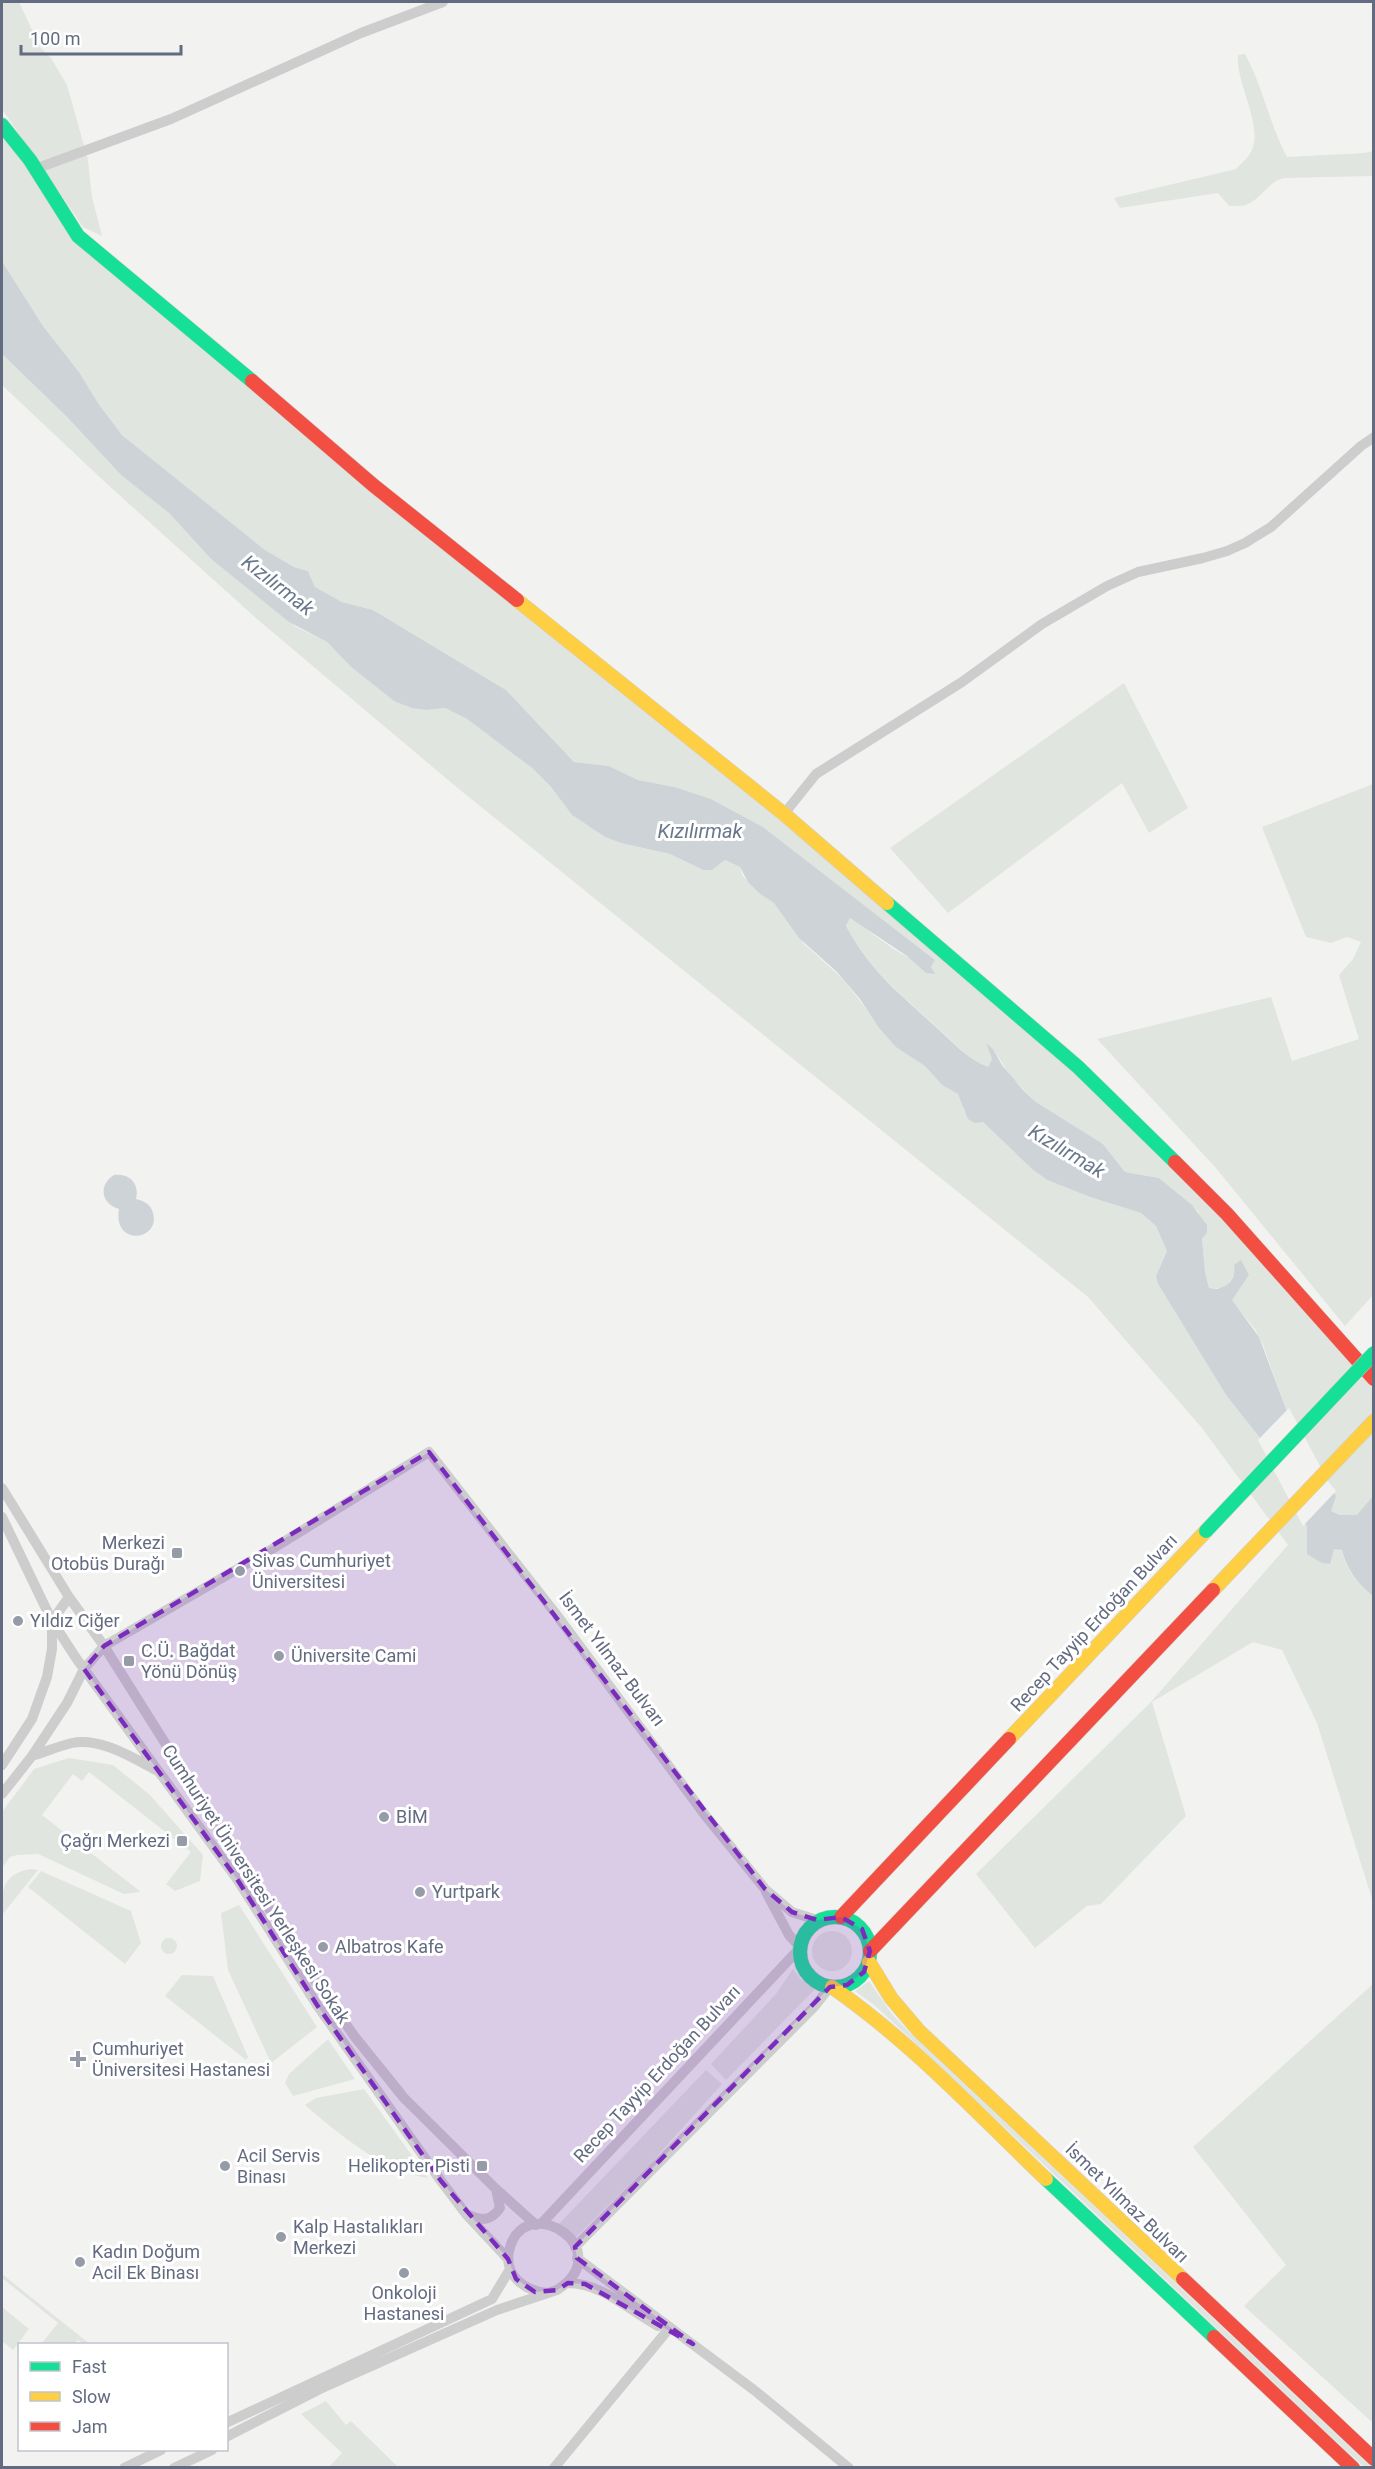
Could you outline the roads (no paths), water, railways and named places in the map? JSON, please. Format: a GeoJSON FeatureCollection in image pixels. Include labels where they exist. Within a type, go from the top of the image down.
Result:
{"type":"FeatureCollection","features":[{"type":"Feature","properties":{"kind":"street"},"geometry":{"type":"LineString","coordinates":[[35,169],[171,119],[361,33],[443,2]]}},
{"type":"Feature","properties":{"kind":"street"},"geometry":{"type":"LineString","coordinates":[[2,125],[35,169],[78,236],[373,485],[784,814],[1078,1067],[1227,1214],[1374,1379]]}},
{"type":"Feature","properties":{"kind":"street"},"geometry":{"type":"LineString","coordinates":[[784,814],[816,774],[962,682],[1042,624],[1137,572],[1227,551],[1271,527],[1374,437]]}},
{"type":"Feature","properties":{"kind":"street","name":"Recep Tayyip Erdoğan Bulvarı"},"geometry":{"type":"LineString","coordinates":[[841,1917],[1374,1353]]}},
{"type":"Feature","properties":{"kind":"street"},"geometry":{"type":"LineString","coordinates":[[228,2436],[320,2389],[497,2310],[557,2290],[567,2283],[576,2268],[576,2252],[831,1987],[847,1985],[864,1972],[869,1956],[1230,1570],[1374,1421]]}},
{"type":"Feature","properties":{"kind":"street","name":"İsmet Yılmaz Bulvarı"},"geometry":{"type":"LineString","coordinates":[[104,1646],[273,1549],[429,1452],[556,1614],[705,1815],[765,1889],[792,1912],[818,1920],[829,1916],[841,1917],[853,1921],[862,1929],[868,1940],[869,1956],[891,1998],[919,2031],[1374,2459]]}},
{"type":"Feature","properties":{"kind":"street","name":"Cumhuriyet Üniversitesi Yerleşkesi Sokak"},"geometry":{"type":"LineString","coordinates":[[2,1488],[306,1968],[344,2022],[404,2098],[496,2189],[538,2224],[562,2229],[570,2237],[576,2252],[754,2390],[849,2468]]}},
{"type":"Feature","properties":{"kind":"street","name":"Cumhuriyet Üniversitesi Yerleşkesi Sokak"},"geometry":{"type":"LineString","coordinates":[[2,1516],[52,1621],[108,1705],[237,1879],[345,2045],[466,2214],[509,2264],[516,2279],[525,2287],[536,2292],[547,2293]]}},
{"type":"Feature","properties":{"kind":"street"},"geometry":{"type":"LineString","coordinates":[[52,1621],[69,1597]]}},
{"type":"Feature","properties":{"kind":"street","name":"Cumhuriyet Üniversitesi Yerleşkesi Sokak"},"geometry":{"type":"LineString","coordinates":[[2,1765],[32,1719],[47,1677],[52,1649],[52,1621]]}},
{"type":"Feature","properties":{"kind":"street"},"geometry":{"type":"LineString","coordinates":[[2,1794],[32,1756],[67,1703],[84,1669],[104,1646]]}},
{"type":"Feature","properties":{"kind":"street","name":"Cumhuriyet Üniversitesi Yerleşkesi Sokak"},"geometry":{"type":"LineString","coordinates":[[32,1756],[75,1742],[98,1745],[124,1754],[159,1772]]}},
{"type":"Feature","properties":{"kind":"street","name":"İsmet Yılmaz Bulvarı"},"geometry":{"type":"LineString","coordinates":[[765,1889],[789,1935],[800,1948],[801,1963],[807,1974],[815,1981],[831,1987],[858,2005],[929,2068],[1353,2468]]}},
{"type":"Feature","properties":{"kind":"street"},"geometry":{"type":"LineString","coordinates":[[800,1948],[801,1938],[818,1920]]}},
{"type":"Feature","properties":{"kind":"street","name":"Recep Tayyip Erdoğan Bulvarı"},"geometry":{"type":"LineString","coordinates":[[538,2224],[800,1948]]}},
{"type":"Feature","properties":{"kind":"street"},"geometry":{"type":"LineString","coordinates":[[466,2214],[480,2220],[496,2215],[500,2208],[496,2189]]}},
{"type":"Feature","properties":{"kind":"street"},"geometry":{"type":"LineString","coordinates":[[228,2422],[492,2299],[509,2264],[514,2239],[521,2231],[538,2224]]}},
{"type":"Feature","properties":{"kind":"street","name":"Cumhuriyet Üniversitesi Yerleşkesi Sokak"},"geometry":{"type":"LineString","coordinates":[[567,2283],[585,2284],[597,2289],[693,2344]]}},
{"type":"Feature","properties":{"kind":"street"},"geometry":{"type":"LineString","coordinates":[[554,2468],[667,2331]]}},
{"type":"Feature","properties":{"kind":"street"},"geometry":{"type":"LineString","coordinates":[[124,2468],[159,2451]]}},
{"type":"Feature","properties":{"kind":"street"},"geometry":{"type":"LineString","coordinates":[[174,2468],[210,2451]]}},
{"type":"Feature","properties":{"kind":"water","name":"Kızılırmak"},"geometry":{"type":"Polygon","coordinates":[[[2,261],[43,326],[79,372],[122,435],[265,550],[294,567],[308,571],[315,587],[342,602],[373,610],[506,690],[574,762],[609,766],[638,780],[675,787],[711,799],[763,827],[935,960],[931,967],[935,974],[926,973],[907,956],[850,918],[846,926],[865,956],[886,981],[960,1050],[988,1067],[992,1059],[986,1043],[1023,1090],[1036,1102],[1103,1144],[1125,1172],[1159,1178],[1192,1205],[1207,1225],[1207,1233],[1202,1239],[1209,1288],[1217,1289],[1229,1283],[1234,1274],[1234,1265],[1241,1260],[1249,1275],[1232,1300],[1259,1337],[1286,1409],[1336,1496],[1331,1511],[1340,1515],[1357,1515],[1373,1496],[1373,1596],[1353,1576],[1342,1550],[1334,1549],[1330,1564],[1322,1563],[1307,1554],[1307,1527],[1260,1438],[1226,1395],[1158,1284],[1156,1276],[1167,1251],[1156,1226],[1141,1213],[1047,1180],[1032,1169],[983,1122],[975,1123],[968,1119],[958,1094],[942,1085],[925,1066],[896,1047],[837,972],[799,938],[774,903],[748,882],[740,867],[725,860],[712,870],[703,870],[670,854],[605,837],[572,815],[551,787],[532,768],[467,719],[445,708],[427,710],[412,708],[394,701],[351,667],[327,642],[289,622],[211,559],[169,513],[121,475],[67,417],[2,354],[2,261]]]}},
{"type":"Feature","properties":{"kind":"water"},"geometry":{"type":"Polygon","coordinates":[[[114,1175],[129,1177],[135,1184],[136,1199],[151,1207],[154,1222],[150,1230],[144,1234],[136,1236],[122,1230],[119,1209],[113,1207],[105,1199],[104,1189],[114,1175]]]}},
{"type":"Feature","properties":{"kind":"place","name":"Merkezi Otobüs Durağı"},"geometry":{"type":"Point","coordinates":[177,1553]}},
{"type":"Feature","properties":{"kind":"place","name":"Sivas Cumhuriyet Üniversitesi"},"geometry":{"type":"Point","coordinates":[240,1571]}},
{"type":"Feature","properties":{"kind":"place","name":"Yıldız Ciğer"},"geometry":{"type":"Point","coordinates":[18,1621]}},
{"type":"Feature","properties":{"kind":"place","name":"Üniversite Cami"},"geometry":{"type":"Point","coordinates":[279,1656]}},
{"type":"Feature","properties":{"kind":"place","name":"C.Ü. Bağdat Yönü Dönüş"},"geometry":{"type":"Point","coordinates":[129,1661]}},
{"type":"Feature","properties":{"kind":"place","name":"BİM"},"geometry":{"type":"Point","coordinates":[384,1817]}},
{"type":"Feature","properties":{"kind":"place","name":"Çağrı Merkezi"},"geometry":{"type":"Point","coordinates":[182,1841]}},
{"type":"Feature","properties":{"kind":"place","name":"Yurtpark"},"geometry":{"type":"Point","coordinates":[420,1892]}},
{"type":"Feature","properties":{"kind":"place","name":"Albatros Kafe"},"geometry":{"type":"Point","coordinates":[323,1947]}},
{"type":"Feature","properties":{"kind":"place","name":"Cumhuriyet Üniversitesi Hastanesi"},"geometry":{"type":"Point","coordinates":[78,2059]}},
{"type":"Feature","properties":{"kind":"place","name":"Acil Servis Binası"},"geometry":{"type":"Point","coordinates":[225,2166]}},
{"type":"Feature","properties":{"kind":"place","name":"Helikopter Pisti"},"geometry":{"type":"Point","coordinates":[482,2166]}},
{"type":"Feature","properties":{"kind":"place","name":"Kalp Hastalıkları Merkezi"},"geometry":{"type":"Point","coordinates":[281,2237]}},
{"type":"Feature","properties":{"kind":"place","name":"Kadın Doğum Acil Ek Binası"},"geometry":{"type":"Point","coordinates":[80,2262]}},
{"type":"Feature","properties":{"kind":"place","name":"Onkoloji Hastanesi"},"geometry":{"type":"Point","coordinates":[404,2273]}}]}
